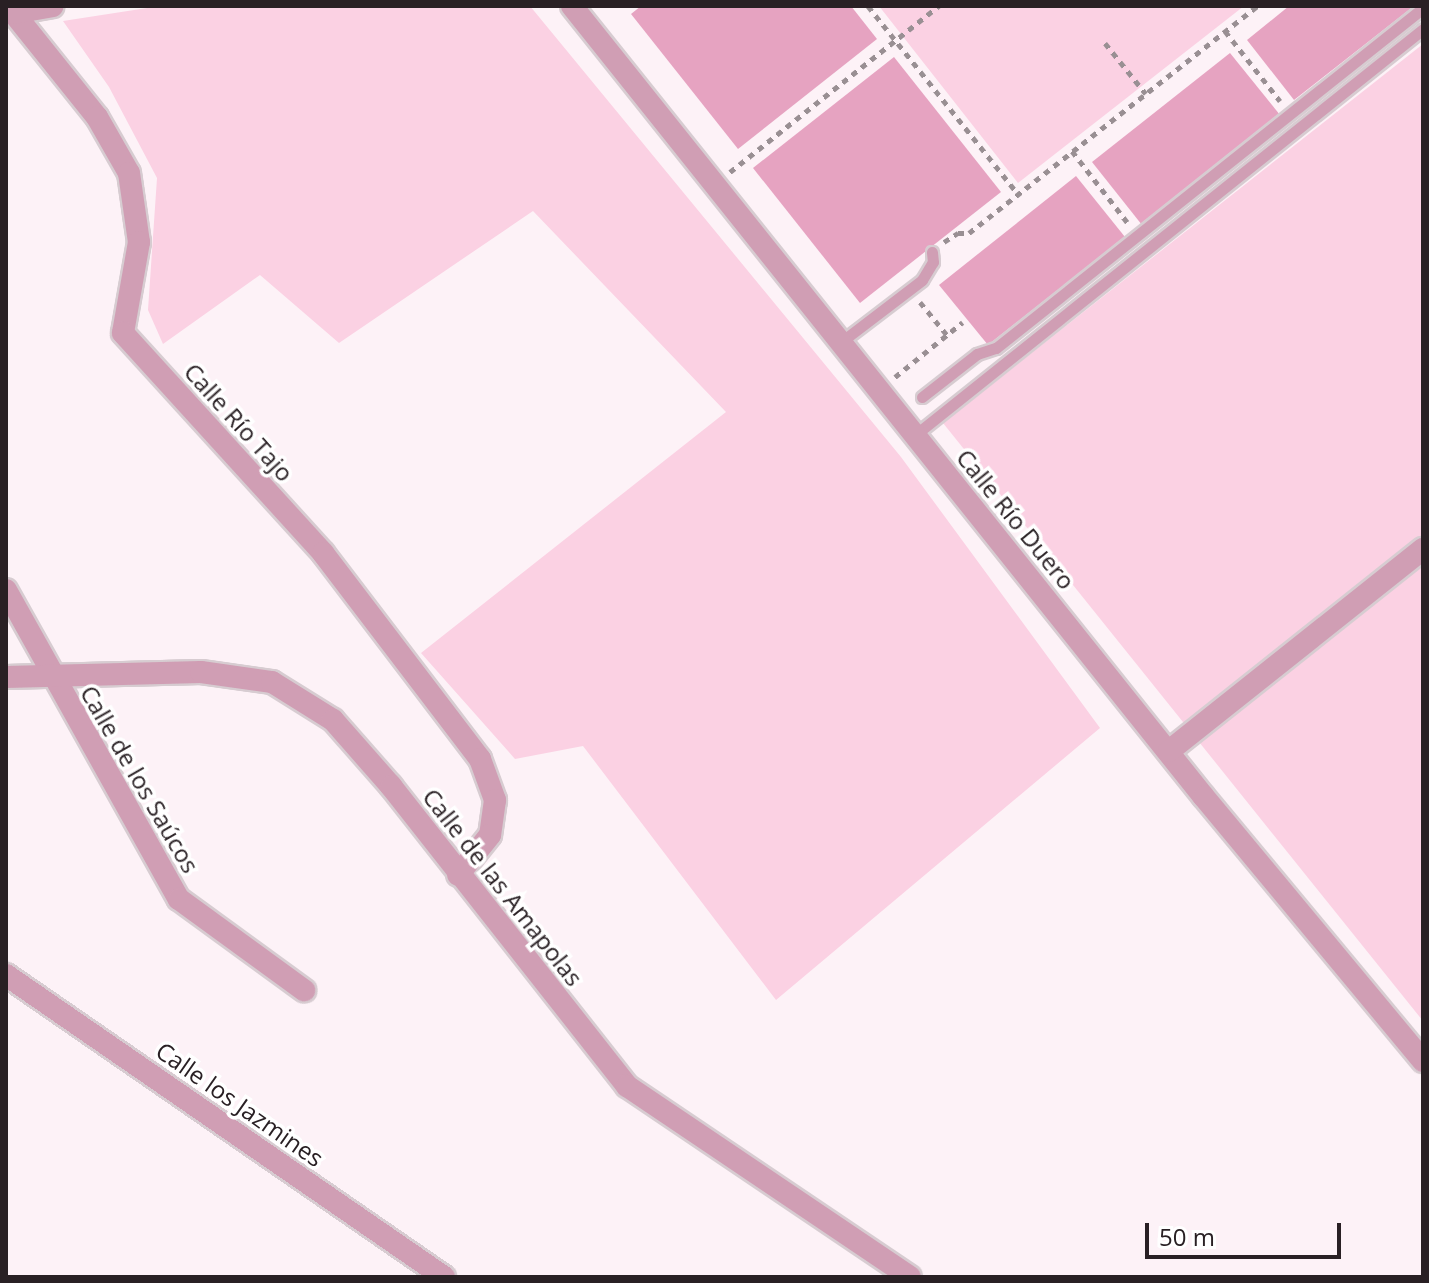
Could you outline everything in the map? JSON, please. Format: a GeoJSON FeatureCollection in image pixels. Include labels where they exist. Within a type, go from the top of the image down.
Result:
{"type":"FeatureCollection","features":[{"type":"Feature","properties":{"kind":"street","name":"Calle Río Tajo"},"geometry":{"type":"LineString","coordinates":[[11,10],[52,6]]}},
{"type":"Feature","properties":{"kind":"street","name":"Calle Río Duero"},"geometry":{"type":"LineString","coordinates":[[572,6],[1169,751],[1423,1061]]}},
{"type":"Feature","properties":{"kind":"street","name":"Calle Río Tajo"},"geometry":{"type":"LineString","coordinates":[[11,10],[97,117],[129,173],[139,242],[123,333],[323,553],[480,759],[495,800],[490,835],[458,875]]}},
{"type":"Feature","properties":{"kind":"street"},"geometry":{"type":"LineString","coordinates":[[1169,751],[1423,549]]}},
{"type":"Feature","properties":{"kind":"street","name":"Calle de los Saúcos"},"geometry":{"type":"LineString","coordinates":[[6,590],[50,675],[179,899],[304,990]]}},
{"type":"Feature","properties":{"kind":"street","name":"Calle de las Amapolas"},"geometry":{"type":"LineString","coordinates":[[6,677],[201,672],[272,682],[333,720],[391,786],[627,1086],[910,1277]]}},
{"type":"Feature","properties":{"kind":"street","name":"Calle los Jazmines"},"geometry":{"type":"LineString","coordinates":[[6,975],[444,1277]]}},
{"type":"Feature","properties":{"kind":"lane"},"geometry":{"type":"LineString","coordinates":[[922,397],[977,354],[996,348],[1423,8]]}},
{"type":"Feature","properties":{"kind":"lane"},"geometry":{"type":"LineString","coordinates":[[915,435],[1423,29]]}},
{"type":"Feature","properties":{"kind":"lane"},"geometry":{"type":"LineString","coordinates":[[841,342],[930,271],[932,252]]}},
{"type":"Feature","properties":{"kind":"path"},"geometry":{"type":"LineString","coordinates":[[868,6],[1018,194]]}},
{"type":"Feature","properties":{"kind":"path"},"geometry":{"type":"LineString","coordinates":[[714,184],[939,6]]}},
{"type":"Feature","properties":{"kind":"path"},"geometry":{"type":"LineString","coordinates":[[932,252],[958,233],[969,233],[1257,6]]}},
{"type":"Feature","properties":{"kind":"path"},"geometry":{"type":"LineString","coordinates":[[1225,31],[1291,114]]}},
{"type":"Feature","properties":{"kind":"path"},"geometry":{"type":"LineString","coordinates":[[1105,43],[1146,94]]}},
{"type":"Feature","properties":{"kind":"path"},"geometry":{"type":"LineString","coordinates":[[1072,151],[1138,236]]}},
{"type":"Feature","properties":{"kind":"path"},"geometry":{"type":"LineString","coordinates":[[909,289],[947,335]]}},
{"type":"Feature","properties":{"kind":"path"},"geometry":{"type":"LineString","coordinates":[[879,390],[963,322]]}},
{"type":"Feature","properties":{"kind":"shaded area"},"geometry":{"type":"Polygon","coordinates":[[[160,6],[530,6],[901,457],[1100,728],[776,1000],[583,746],[515,759],[421,653],[726,412],[533,211],[339,343],[260,275],[163,344],[148,310],[157,178],[109,87],[63,21],[160,6]]]}},
{"type":"Feature","properties":{"kind":"shaded area"},"geometry":{"type":"Polygon","coordinates":[[[879,6],[1244,6],[1018,183],[879,6]]]}},
{"type":"Feature","properties":{"kind":"shaded area"},"geometry":{"type":"Polygon","coordinates":[[[1423,44],[1423,1021],[943,423],[1423,44]]]}},
{"type":"Feature","properties":{"kind":"building"},"geometry":{"type":"Polygon","coordinates":[[[641,6],[851,6],[877,39],[738,149],[631,14],[641,6]]]}},
{"type":"Feature","properties":{"kind":"building"},"geometry":{"type":"Polygon","coordinates":[[[1289,6],[1414,6],[1294,100],[1247,40],[1289,6]]]}},
{"type":"Feature","properties":{"kind":"building"},"geometry":{"type":"Polygon","coordinates":[[[1230,53],[1280,115],[1142,225],[1092,162],[1230,53]]]}},
{"type":"Feature","properties":{"kind":"building"},"geometry":{"type":"Polygon","coordinates":[[[894,57],[1001,192],[860,303],[753,168],[894,57]]]}},
{"type":"Feature","properties":{"kind":"building"},"geometry":{"type":"Polygon","coordinates":[[[1076,176],[1125,237],[988,345],[939,285],[1076,176]]]}}]}
